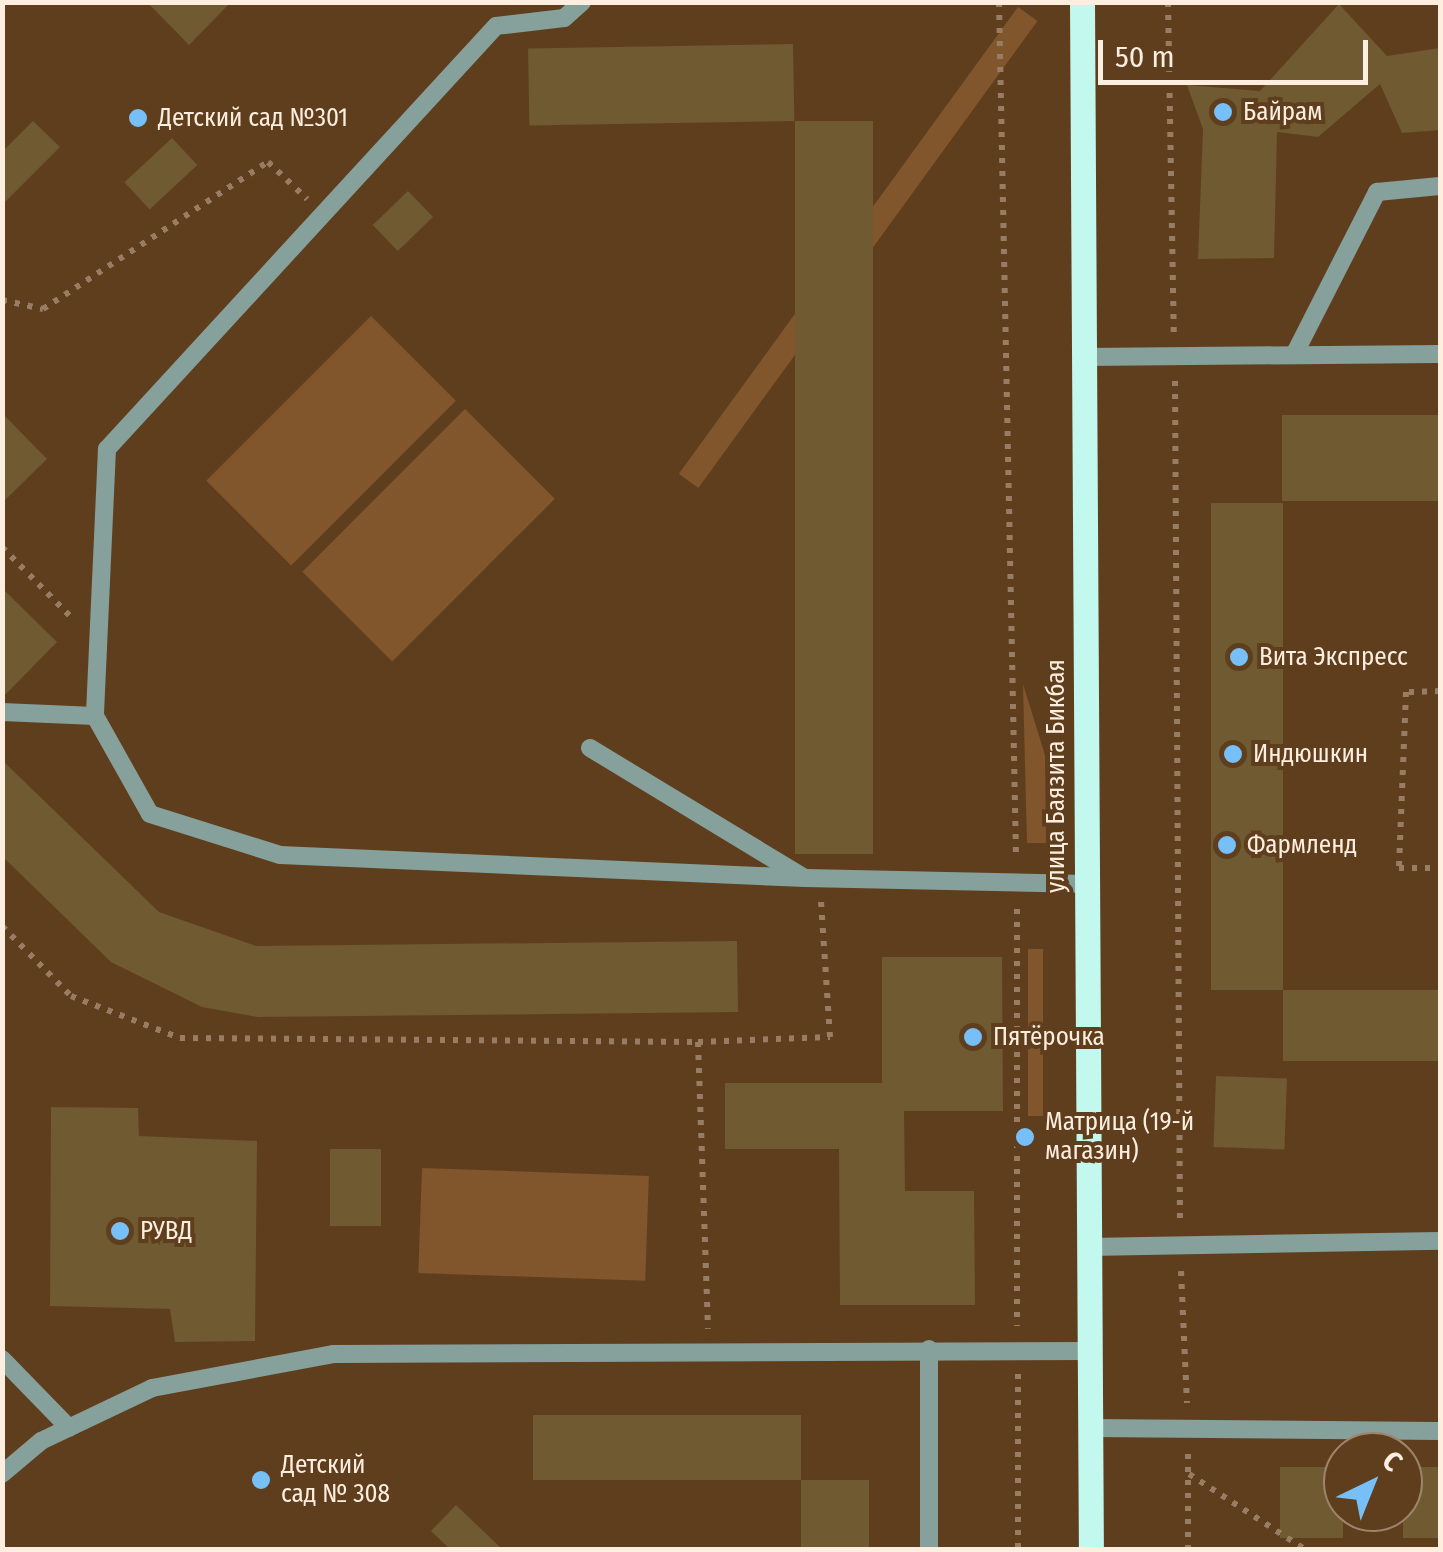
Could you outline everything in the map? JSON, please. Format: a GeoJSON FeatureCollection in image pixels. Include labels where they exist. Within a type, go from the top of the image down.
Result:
{"type":"FeatureCollection","features":[{"type":"Feature","properties":{"kind":"main road","name":"улица Баязита Бикбая"},"geometry":{"type":"LineString","coordinates":[[1082,2],[1091,1550]]}},
{"type":"Feature","properties":{"kind":"lane"},"geometry":{"type":"LineString","coordinates":[[582,2],[564,18],[496,26],[107,450],[95,716],[150,814],[280,855],[812,879],[1086,884]]}},
{"type":"Feature","properties":{"kind":"lane"},"geometry":{"type":"LineString","coordinates":[[1296,353],[1377,192],[1440,186]]}},
{"type":"Feature","properties":{"kind":"lane"},"geometry":{"type":"LineString","coordinates":[[1084,357],[1175,352],[1440,354]]}},
{"type":"Feature","properties":{"kind":"lane"},"geometry":{"type":"LineString","coordinates":[[2,712],[95,716]]}},
{"type":"Feature","properties":{"kind":"lane"},"geometry":{"type":"LineString","coordinates":[[590,748],[812,879]]}},
{"type":"Feature","properties":{"kind":"lane"},"geometry":{"type":"LineString","coordinates":[[1089,1246],[1440,1241]]}},
{"type":"Feature","properties":{"kind":"lane"},"geometry":{"type":"LineString","coordinates":[[928,1349],[929,1550]]}},
{"type":"Feature","properties":{"kind":"lane"},"geometry":{"type":"LineString","coordinates":[[2,1474],[69,1428],[152,1388],[332,1354],[1090,1351]]}},
{"type":"Feature","properties":{"kind":"lane"},"geometry":{"type":"LineString","coordinates":[[2,1359],[69,1428]]}},
{"type":"Feature","properties":{"kind":"lane"},"geometry":{"type":"LineString","coordinates":[[1090,1428],[1440,1431]]}},
{"type":"Feature","properties":{"kind":"path"},"geometry":{"type":"LineString","coordinates":[[998,2],[1017,884],[1018,1550]]}},
{"type":"Feature","properties":{"kind":"path"},"geometry":{"type":"LineString","coordinates":[[1168,2],[1175,352],[1180,1245],[1188,1429],[1188,1550]]}},
{"type":"Feature","properties":{"kind":"path"},"geometry":{"type":"LineString","coordinates":[[2,300],[44,310],[268,162],[322,213]]}},
{"type":"Feature","properties":{"kind":"path"},"geometry":{"type":"LineString","coordinates":[[2,547],[98,644]]}},
{"type":"Feature","properties":{"kind":"path"},"geometry":{"type":"LineString","coordinates":[[1440,691],[1406,692],[1399,868],[1440,868]]}},
{"type":"Feature","properties":{"kind":"path"},"geometry":{"type":"LineString","coordinates":[[2,926],[71,996],[180,1038],[698,1042],[830,1038],[812,879]]}},
{"type":"Feature","properties":{"kind":"path"},"geometry":{"type":"LineString","coordinates":[[698,1042],[709,1351]]}},
{"type":"Feature","properties":{"kind":"path"},"geometry":{"type":"LineString","coordinates":[[1188,1474],[1306,1550]]}},
{"type":"Feature","properties":{"kind":"shaded area"},"geometry":{"type":"Polygon","coordinates":[[[1018,7],[1037,21],[698,488],[679,474],[1018,7]]]}},
{"type":"Feature","properties":{"kind":"shaded area"},"geometry":{"type":"Polygon","coordinates":[[[371,316],[456,401],[291,566],[206,481],[371,316]]]}},
{"type":"Feature","properties":{"kind":"shaded area"},"geometry":{"type":"Polygon","coordinates":[[[465,409],[555,499],[392,661],[302,572],[465,409]]]}},
{"type":"Feature","properties":{"kind":"shaded area"},"geometry":{"type":"Polygon","coordinates":[[[1023,684],[1045,755],[1046,843],[1027,843],[1023,684]]]}},
{"type":"Feature","properties":{"kind":"shaded area"},"geometry":{"type":"Polygon","coordinates":[[[1028,949],[1043,949],[1043,1116],[1028,1116],[1028,949]]]}},
{"type":"Feature","properties":{"kind":"shaded area"},"geometry":{"type":"Polygon","coordinates":[[[422,1168],[649,1176],[645,1281],[418,1273],[422,1168]]]}},
{"type":"Feature","properties":{"kind":"building"},"geometry":{"type":"Polygon","coordinates":[[[147,2],[231,2],[189,45],[147,2]]]}},
{"type":"Feature","properties":{"kind":"building"},"geometry":{"type":"Polygon","coordinates":[[[1339,4],[1387,56],[1440,48],[1440,130],[1402,133],[1380,84],[1318,137],[1277,132],[1274,258],[1198,259],[1203,129],[1187,85],[1260,91],[1339,4]]]}},
{"type":"Feature","properties":{"kind":"building"},"geometry":{"type":"Polygon","coordinates":[[[793,44],[794,121],[529,126],[528,49],[793,44]]]}},
{"type":"Feature","properties":{"kind":"building"},"geometry":{"type":"Polygon","coordinates":[[[33,121],[60,147],[2,205],[2,152],[33,121]]]}},
{"type":"Feature","properties":{"kind":"building"},"geometry":{"type":"Polygon","coordinates":[[[795,121],[873,121],[873,854],[795,854],[795,121]]]}},
{"type":"Feature","properties":{"kind":"building"},"geometry":{"type":"Polygon","coordinates":[[[172,138],[197,165],[150,209],[124,182],[172,138]]]}},
{"type":"Feature","properties":{"kind":"building"},"geometry":{"type":"Polygon","coordinates":[[[408,191],[433,217],[398,251],[373,225],[408,191]]]}},
{"type":"Feature","properties":{"kind":"building"},"geometry":{"type":"Polygon","coordinates":[[[2,413],[47,459],[2,503],[2,413]]]}},
{"type":"Feature","properties":{"kind":"building"},"geometry":{"type":"Polygon","coordinates":[[[1282,415],[1440,415],[1440,501],[1282,501],[1282,415]]]}},
{"type":"Feature","properties":{"kind":"building"},"geometry":{"type":"Polygon","coordinates":[[[1211,503],[1283,503],[1283,990],[1211,990],[1211,503]]]}},
{"type":"Feature","properties":{"kind":"building"},"geometry":{"type":"Polygon","coordinates":[[[2,588],[57,642],[2,698],[2,588]]]}},
{"type":"Feature","properties":{"kind":"building"},"geometry":{"type":"Polygon","coordinates":[[[2,760],[159,912],[256,946],[737,941],[738,1012],[258,1017],[202,1007],[111,962],[2,856],[2,760]]]}},
{"type":"Feature","properties":{"kind":"building"},"geometry":{"type":"Polygon","coordinates":[[[882,957],[1002,957],[1003,1111],[904,1111],[905,1191],[974,1191],[975,1305],[840,1305],[839,1149],[725,1149],[725,1083],[882,1083],[882,957]]]}},
{"type":"Feature","properties":{"kind":"building"},"geometry":{"type":"Polygon","coordinates":[[[1283,990],[1440,990],[1440,1061],[1283,1061],[1283,990]]]}},
{"type":"Feature","properties":{"kind":"building"},"geometry":{"type":"Polygon","coordinates":[[[1216,1076],[1287,1078],[1284,1149],[1214,1147],[1216,1076]]]}},
{"type":"Feature","properties":{"kind":"building"},"geometry":{"type":"Polygon","coordinates":[[[51,1107],[138,1108],[139,1136],[257,1141],[255,1341],[175,1342],[170,1309],[50,1306],[51,1107]]]}},
{"type":"Feature","properties":{"kind":"building"},"geometry":{"type":"Polygon","coordinates":[[[330,1149],[381,1149],[381,1226],[330,1226],[330,1149]]]}},
{"type":"Feature","properties":{"kind":"building"},"geometry":{"type":"Polygon","coordinates":[[[533,1415],[801,1415],[801,1480],[533,1480],[533,1415]]]}},
{"type":"Feature","properties":{"kind":"building"},"geometry":{"type":"Polygon","coordinates":[[[1280,1467],[1323,1467],[1323,1532],[1343,1532],[1343,1538],[1280,1538],[1280,1467]]]}},
{"type":"Feature","properties":{"kind":"building"},"geometry":{"type":"Polygon","coordinates":[[[1423,1467],[1440,1467],[1440,1538],[1403,1538],[1403,1532],[1423,1532],[1423,1467]]]}},
{"type":"Feature","properties":{"kind":"building"},"geometry":{"type":"Polygon","coordinates":[[[801,1480],[869,1480],[869,1550],[801,1550],[801,1480]]]}},
{"type":"Feature","properties":{"kind":"building"},"geometry":{"type":"Polygon","coordinates":[[[456,1505],[503,1550],[451,1550],[431,1531],[456,1505]]]}},
{"type":"Feature","properties":{"kind":"place","name":"Байрам"},"geometry":{"type":"Point","coordinates":[1223,112]}},
{"type":"Feature","properties":{"kind":"place","name":"Детский сад №301"},"geometry":{"type":"Point","coordinates":[138,118]}},
{"type":"Feature","properties":{"kind":"place","name":"Вита Экспресс"},"geometry":{"type":"Point","coordinates":[1239,657]}},
{"type":"Feature","properties":{"kind":"place","name":"Индюшкин"},"geometry":{"type":"Point","coordinates":[1233,754]}},
{"type":"Feature","properties":{"kind":"place","name":"Фармленд"},"geometry":{"type":"Point","coordinates":[1227,845]}},
{"type":"Feature","properties":{"kind":"place","name":"Пятёрочка"},"geometry":{"type":"Point","coordinates":[973,1037]}},
{"type":"Feature","properties":{"kind":"place","name":"Матрица (19-й магазин)"},"geometry":{"type":"Point","coordinates":[1025,1137]}},
{"type":"Feature","properties":{"kind":"place","name":"РУВД"},"geometry":{"type":"Point","coordinates":[120,1231]}},
{"type":"Feature","properties":{"kind":"place","name":"Детский сад № 308"},"geometry":{"type":"Point","coordinates":[261,1480]}}]}
